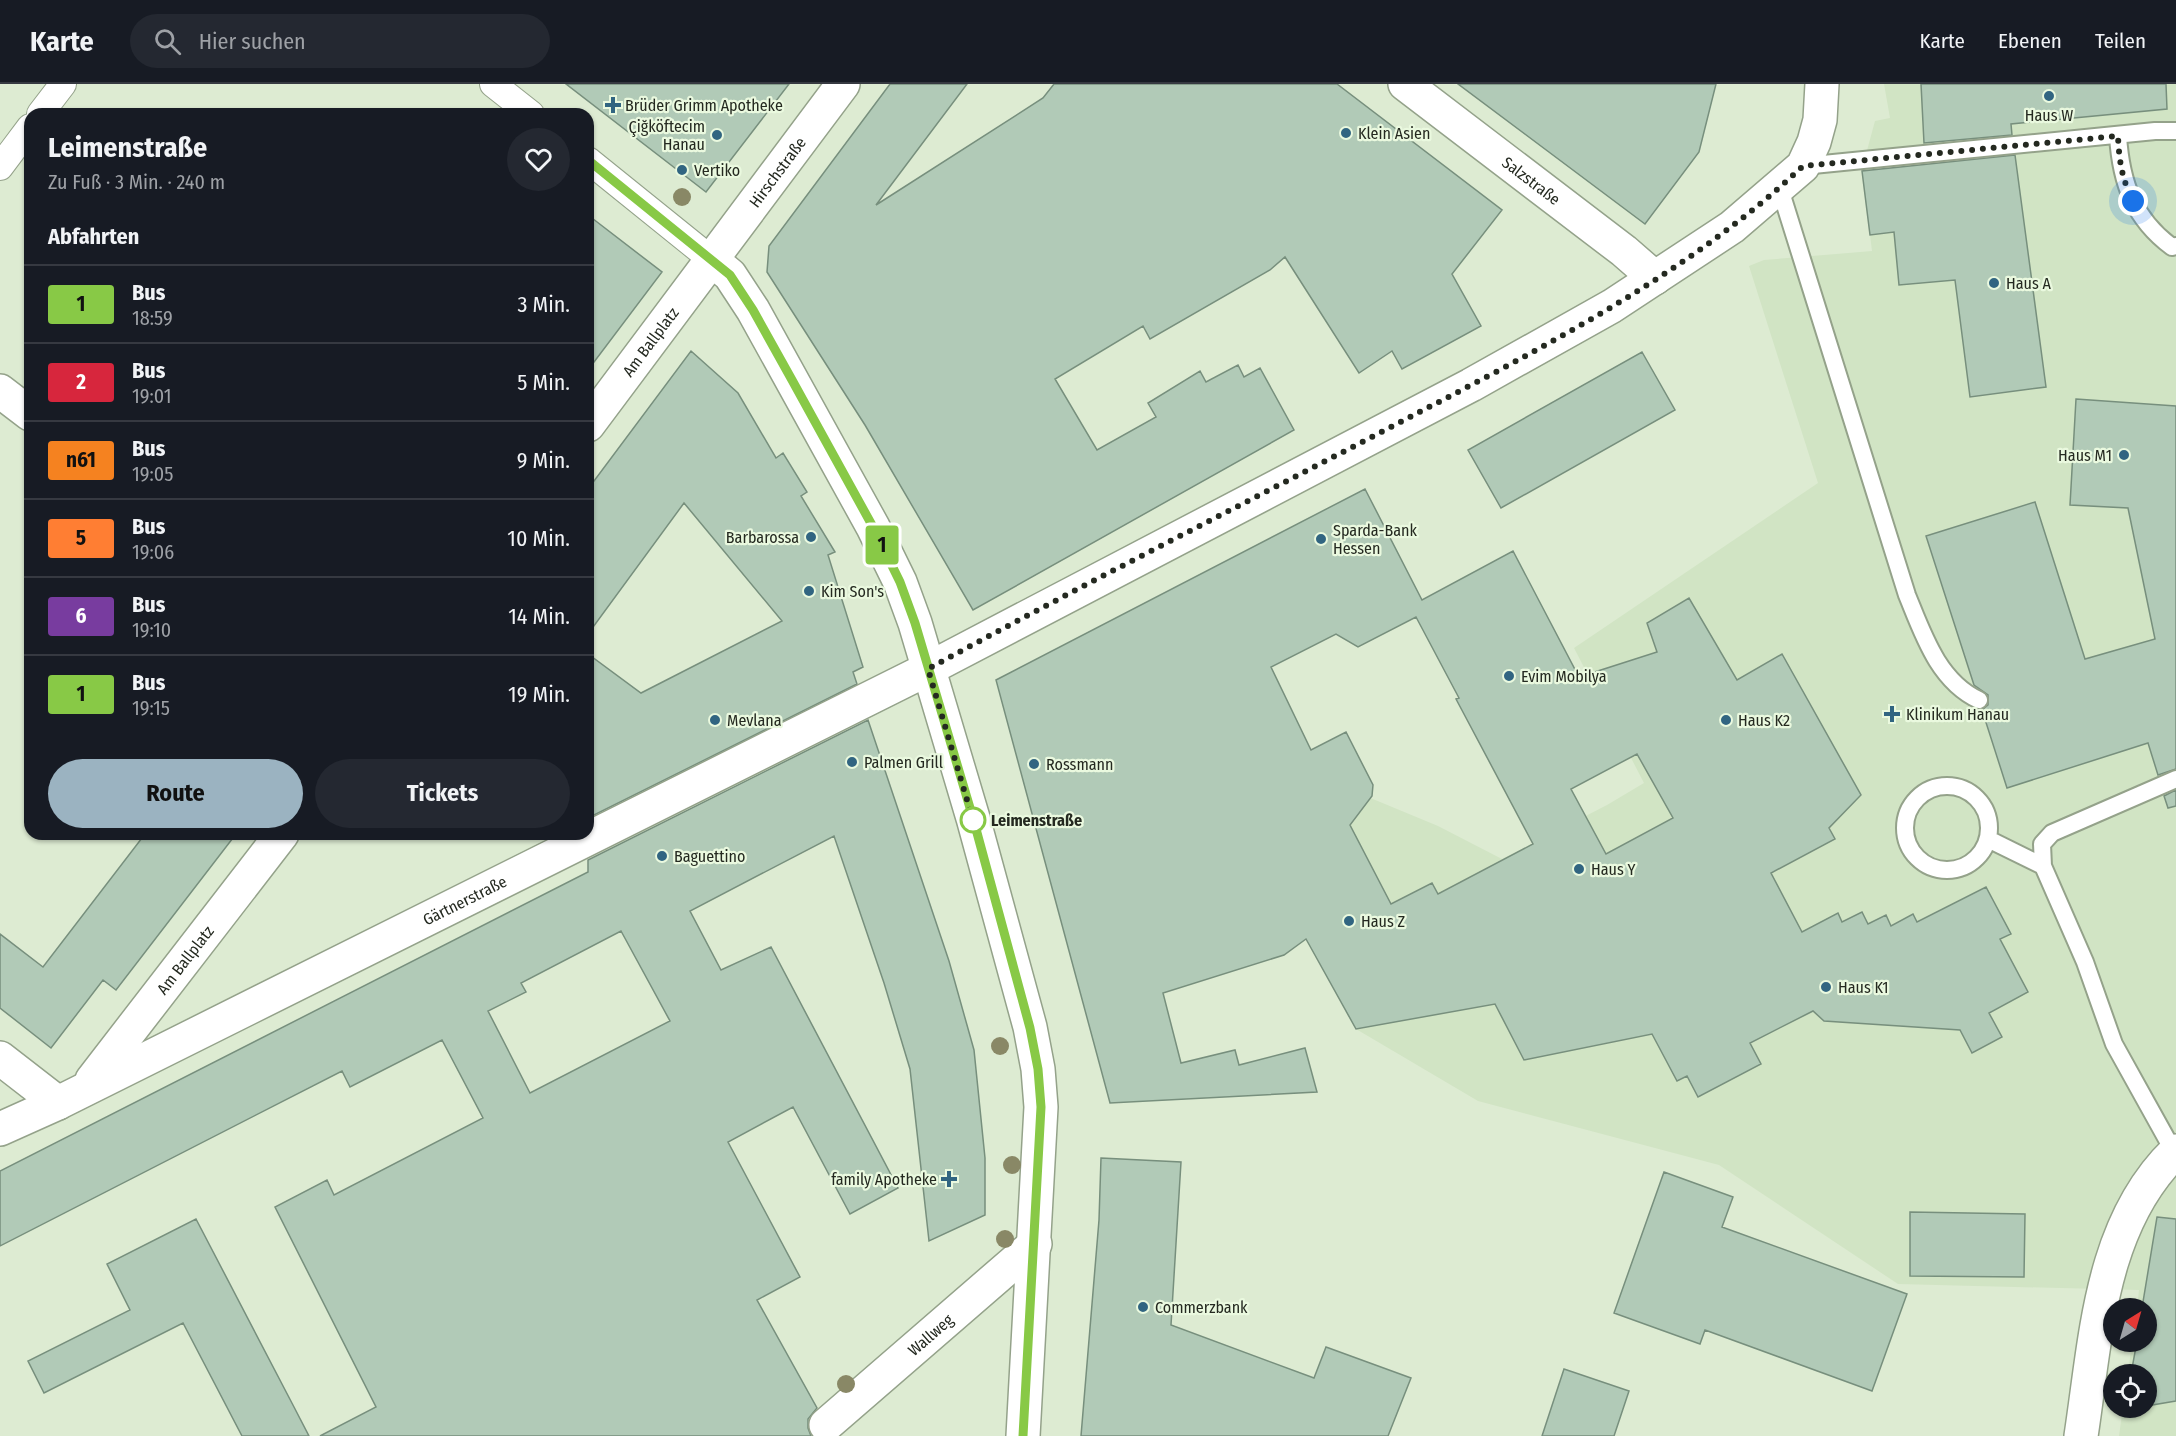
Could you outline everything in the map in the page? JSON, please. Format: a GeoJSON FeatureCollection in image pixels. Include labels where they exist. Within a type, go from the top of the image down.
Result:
{"type":"FeatureCollection","features":[{"type":"Feature","properties":{"kind":"street"},"geometry":{"type":"LineString","coordinates":[[45,108],[63,84]]}},
{"type":"Feature","properties":{"kind":"street"},"geometry":{"type":"LineString","coordinates":[[493,84],[523,108]]}},
{"type":"Feature","properties":{"kind":"street","name":"Hirschstraße"},"geometry":{"type":"LineString","coordinates":[[712,260],[843,84]]}},
{"type":"Feature","properties":{"kind":"street","name":"Salzstraße"},"geometry":{"type":"LineString","coordinates":[[1405,84],[1624,251],[1655,278]]}},
{"type":"Feature","properties":{"kind":"street"},"geometry":{"type":"LineString","coordinates":[[928,669],[1471,385],[1612,306],[1655,278],[1732,227],[1780,189],[1803,166],[1814,142],[1820,120],[1822,84]]}},
{"type":"Feature","properties":{"kind":"street"},"geometry":{"type":"LineString","coordinates":[[0,167],[24,135]]}},
{"type":"Feature","properties":{"kind":"street"},"geometry":{"type":"LineString","coordinates":[[594,165],[730,275],[753,310],[873,527],[900,582],[915,623],[973,818],[1030,1028],[1038,1069],[1041,1107],[1023,1436]]}},
{"type":"Feature","properties":{"kind":"street","name":"Am Ballplatz"},"geometry":{"type":"LineString","coordinates":[[594,418],[712,260]]}},
{"type":"Feature","properties":{"kind":"street"},"geometry":{"type":"LineString","coordinates":[[0,391],[24,409]]}},
{"type":"Feature","properties":{"kind":"street","name":"Gärtnerstraße"},"geometry":{"type":"LineString","coordinates":[[594,829],[928,669]]}},
{"type":"Feature","properties":{"kind":"street","name":"Am Ballplatz"},"geometry":{"type":"LineString","coordinates":[[87,1087],[277,840]]}},
{"type":"Feature","properties":{"kind":"street","name":"Gärtnerstraße"},"geometry":{"type":"LineString","coordinates":[[0,1129],[58,1103],[572,840]]}},
{"type":"Feature","properties":{"kind":"street"},"geometry":{"type":"LineString","coordinates":[[0,1058],[58,1103]]}},
{"type":"Feature","properties":{"kind":"street"},"geometry":{"type":"LineString","coordinates":[[2080,1436],[2104,1289],[2113,1254],[2127,1218],[2175,1151]]}},
{"type":"Feature","properties":{"kind":"street","name":"Wallweg"},"geometry":{"type":"LineString","coordinates":[[826,1425],[1035,1244]]}},
{"type":"Feature","properties":{"kind":"lane"},"geometry":{"type":"LineString","coordinates":[[1803,166],[2176,131]]}},
{"type":"Feature","properties":{"kind":"lane"},"geometry":{"type":"LineString","coordinates":[[2118,136],[2119,162],[2125,186],[2138,211],[2154,234],[2172,248],[2176,246]]}},
{"type":"Feature","properties":{"kind":"lane"},"geometry":{"type":"LineString","coordinates":[[1780,189],[1907,595],[1928,646],[1963,693],[1979,700]]}},
{"type":"Feature","properties":{"kind":"lane"},"geometry":{"type":"LineString","coordinates":[[2175,1151],[2114,1044],[2085,962],[2043,866],[2042,844],[2052,833],[2176,779]]}},
{"type":"Feature","properties":{"kind":"lane"},"geometry":{"type":"LineString","coordinates":[[1939,786],[1953,786],[1966,791],[1978,800],[1986,812],[1989,825],[1988,839],[1982,852],[1967,865],[1948,871],[1934,868],[1916,858],[1906,840],[1904,826],[1907,812],[1915,800],[1925,792],[1939,786]]}},
{"type":"Feature","properties":{"kind":"lane"},"geometry":{"type":"LineString","coordinates":[[1988,839],[2043,866]]}},
{"type":"Feature","properties":{"kind":"shaded area","name":"Klinikum Hanau"},"geometry":{"type":"Polygon","coordinates":[[[1884,84],[2176,84],[2176,1436],[2119,1436],[2121,1418],[2157,1418],[2157,1364],[2129,1364],[2131,1352],[2157,1352],[2157,1298],[2138,1298],[2139,1290],[1898,1284],[1719,1165],[1478,1101],[1356,1029],[1234,807],[1327,780],[1438,826],[1502,859],[1607,805],[1644,783],[1574,648],[1818,483],[1749,266],[1764,260],[1872,251],[1862,169],[1875,121],[1890,118],[1884,84]]]}},
{"type":"Feature","properties":{"kind":"building"},"geometry":{"type":"Polygon","coordinates":[[[566,84],[789,84],[706,192],[566,84]]]}},
{"type":"Feature","properties":{"kind":"building"},"geometry":{"type":"Polygon","coordinates":[[[890,84],[967,84],[876,205],[1043,98],[1054,84],[1337,84],[1502,210],[1452,274],[1481,326],[1402,369],[1392,351],[1359,373],[1285,257],[1270,270],[1150,339],[1143,326],[1055,379],[1097,450],[1156,417],[1148,403],[1200,371],[1206,382],[1238,365],[1244,377],[1260,368],[1294,430],[973,610],[865,425],[767,272],[769,246],[890,84]]]}},
{"type":"Feature","properties":{"kind":"building"},"geometry":{"type":"Polygon","coordinates":[[[1458,84],[1716,84],[1699,152],[1645,224],[1458,84]]]}},
{"type":"Feature","properties":{"kind":"building","name":"Haus W"},"geometry":{"type":"Polygon","coordinates":[[[1921,84],[2166,84],[2167,109],[2011,124],[2012,135],[1924,143],[1921,84]]]}},
{"type":"Feature","properties":{"kind":"building","name":"Haus A"},"geometry":{"type":"Polygon","coordinates":[[[2015,155],[2046,387],[1970,397],[1955,280],[1899,285],[1894,232],[1870,235],[1862,171],[2015,155]]]}},
{"type":"Feature","properties":{"kind":"building"},"geometry":{"type":"Polygon","coordinates":[[[594,220],[662,272],[594,362],[594,220]]]}},
{"type":"Feature","properties":{"kind":"building"},"geometry":{"type":"Polygon","coordinates":[[[691,351],[738,393],[776,458],[783,453],[807,492],[801,496],[835,552],[828,555],[863,667],[853,672],[857,684],[594,815],[594,658],[641,693],[782,621],[684,503],[594,626],[594,481],[691,351]]]}},
{"type":"Feature","properties":{"kind":"building"},"geometry":{"type":"Polygon","coordinates":[[[1642,352],[1675,410],[1501,508],[1468,450],[1642,352]]]}},
{"type":"Feature","properties":{"kind":"building"},"geometry":{"type":"Polygon","coordinates":[[[2076,399],[2176,406],[2176,769],[2158,775],[2148,743],[2007,788],[1982,710],[1988,705],[1988,695],[1974,685],[1926,536],[2035,502],[2085,659],[2155,639],[2128,508],[2070,505],[2076,399]]]}},
{"type":"Feature","properties":{"kind":"building"},"geometry":{"type":"Polygon","coordinates":[[[1365,489],[1422,600],[1513,551],[1579,677],[1657,652],[1647,623],[1689,598],[1737,680],[1782,654],[1861,795],[1829,828],[1835,839],[1771,873],[1802,932],[1838,913],[1842,922],[1862,912],[1868,924],[1886,915],[1891,926],[1913,914],[1917,922],[1986,887],[2011,934],[2000,939],[2028,992],[1989,1013],[2002,1037],[1972,1053],[1960,1030],[1824,1021],[1813,1011],[1750,1043],[1761,1064],[1698,1097],[1687,1076],[1677,1081],[1652,1034],[1524,1060],[1495,1004],[1356,1029],[1306,939],[1284,955],[1163,993],[1181,1063],[1235,1050],[1239,1065],[1305,1048],[1317,1092],[1110,1103],[996,680],[1365,489]],[[1416,617],[1358,647],[1336,634],[1271,667],[1311,750],[1346,732],[1373,785],[1372,796],[1350,825],[1391,904],[1432,883],[1438,894],[1533,844],[1456,699],[1459,698],[1416,617]],[[1637,754],[1571,789],[1606,854],[1673,818],[1637,754]]]}},
{"type":"Feature","properties":{"kind":"building"},"geometry":{"type":"Polygon","coordinates":[[[868,720],[949,961],[974,1050],[985,1158],[985,1215],[929,1241],[910,1069],[884,983],[834,836],[690,911],[721,970],[771,947],[898,1188],[850,1214],[793,1107],[728,1142],[800,1277],[757,1300],[817,1408],[808,1419],[811,1436],[320,1436],[376,1407],[275,1207],[327,1180],[334,1195],[483,1118],[442,1040],[350,1087],[342,1071],[0,1246],[0,1171],[588,872],[588,860],[868,720]],[[621,931],[521,983],[526,992],[488,1011],[530,1093],[670,1021],[621,931]]]}},
{"type":"Feature","properties":{"kind":"building"},"geometry":{"type":"Polygon","coordinates":[[[2176,790],[2176,806],[2168,808],[2164,796],[2176,790]]]}},
{"type":"Feature","properties":{"kind":"building"},"geometry":{"type":"Polygon","coordinates":[[[140,840],[231,840],[116,990],[103,980],[51,1048],[0,1008],[0,934],[43,967],[140,840]]]}},
{"type":"Feature","properties":{"kind":"building"},"geometry":{"type":"Polygon","coordinates":[[[1101,1158],[1181,1162],[1171,1325],[1314,1378],[1326,1347],[1411,1378],[1388,1436],[1081,1436],[1099,1220],[1101,1158]]]}},
{"type":"Feature","properties":{"kind":"building"},"geometry":{"type":"Polygon","coordinates":[[[1664,1172],[1733,1197],[1722,1227],[1907,1294],[1872,1391],[1705,1330],[1700,1344],[1614,1313],[1664,1172]]]}},
{"type":"Feature","properties":{"kind":"building"},"geometry":{"type":"Polygon","coordinates":[[[1910,1212],[2025,1214],[2024,1277],[1910,1276],[1910,1212]]]}},
{"type":"Feature","properties":{"kind":"building"},"geometry":{"type":"Polygon","coordinates":[[[2157,1217],[2176,1219],[2176,1401],[2157,1404],[2157,1364],[2133,1364],[2135,1352],[2157,1352],[2157,1298],[2144,1298],[2157,1217]]]}},
{"type":"Feature","properties":{"kind":"building"},"geometry":{"type":"Polygon","coordinates":[[[196,1219],[309,1436],[242,1436],[183,1323],[44,1393],[28,1361],[130,1310],[107,1264],[196,1219]]]}},
{"type":"Feature","properties":{"kind":"building"},"geometry":{"type":"Polygon","coordinates":[[[1564,1369],[1629,1391],[1614,1436],[1542,1436],[1564,1369]]]}},
{"type":"Feature","properties":{"kind":"bus line","name":"1"},"geometry":{"type":"LineString","coordinates":[[594,165],[730,275],[783,362],[873,527],[900,582],[915,623],[973,818],[1030,1028],[1038,1069],[1041,1107],[1023,1436]]}},
{"type":"Feature","properties":{"kind":"place","name":"Haus W"},"geometry":{"type":"Point","coordinates":[2049,96]}},
{"type":"Feature","properties":{"kind":"place","name":"Brüder Grimm Apotheke"},"geometry":{"type":"Point","coordinates":[613,105]}},
{"type":"Feature","properties":{"kind":"place","name":"Klein Asien"},"geometry":{"type":"Point","coordinates":[1346,133]}},
{"type":"Feature","properties":{"kind":"place","name":"Çiğköftecim Hanau"},"geometry":{"type":"Point","coordinates":[717,135]}},
{"type":"Feature","properties":{"kind":"place","name":"Vertiko"},"geometry":{"type":"Point","coordinates":[682,170]}},
{"type":"Feature","properties":{"kind":"place","name":"Haus A"},"geometry":{"type":"Point","coordinates":[1994,283]}},
{"type":"Feature","properties":{"kind":"place","name":"Haus M1"},"geometry":{"type":"Point","coordinates":[2124,455]}},
{"type":"Feature","properties":{"kind":"place","name":"Barbarossa"},"geometry":{"type":"Point","coordinates":[811,537]}},
{"type":"Feature","properties":{"kind":"place","name":"Sparda-Bank Hessen"},"geometry":{"type":"Point","coordinates":[1321,539]}},
{"type":"Feature","properties":{"kind":"place","name":"Kim Son's"},"geometry":{"type":"Point","coordinates":[809,591]}},
{"type":"Feature","properties":{"kind":"place","name":"Evim Mobilya"},"geometry":{"type":"Point","coordinates":[1509,676]}},
{"type":"Feature","properties":{"kind":"place","name":"Klinikum Hanau"},"geometry":{"type":"Point","coordinates":[1892,714]}},
{"type":"Feature","properties":{"kind":"place","name":"Mevlana"},"geometry":{"type":"Point","coordinates":[715,720]}},
{"type":"Feature","properties":{"kind":"place","name":"Haus K2"},"geometry":{"type":"Point","coordinates":[1726,720]}},
{"type":"Feature","properties":{"kind":"place","name":"Palmen Grill"},"geometry":{"type":"Point","coordinates":[852,762]}},
{"type":"Feature","properties":{"kind":"place","name":"Rossmann"},"geometry":{"type":"Point","coordinates":[1034,764]}},
{"type":"Feature","properties":{"kind":"place","name":"Leimenstraße"},"geometry":{"type":"Point","coordinates":[973,820]}},
{"type":"Feature","properties":{"kind":"place","name":"Baguettino"},"geometry":{"type":"Point","coordinates":[662,856]}},
{"type":"Feature","properties":{"kind":"place","name":"Haus Y"},"geometry":{"type":"Point","coordinates":[1579,869]}},
{"type":"Feature","properties":{"kind":"place","name":"Haus Z"},"geometry":{"type":"Point","coordinates":[1349,921]}},
{"type":"Feature","properties":{"kind":"place","name":"Haus K1"},"geometry":{"type":"Point","coordinates":[1826,987]}},
{"type":"Feature","properties":{"kind":"place","name":"family Apotheke"},"geometry":{"type":"Point","coordinates":[949,1179]}},
{"type":"Feature","properties":{"kind":"place","name":"Commerzbank"},"geometry":{"type":"Point","coordinates":[1143,1307]}},
{"type":"Feature","properties":{"kind":"route"},"geometry":{"type":"LineString","coordinates":[[973,820],[928,669],[1471,385],[1612,306],[1732,227],[1780,189],[1803,166],[1906,158],[2118,136],[2119,162],[2125,186],[2133,201]]}}]}
